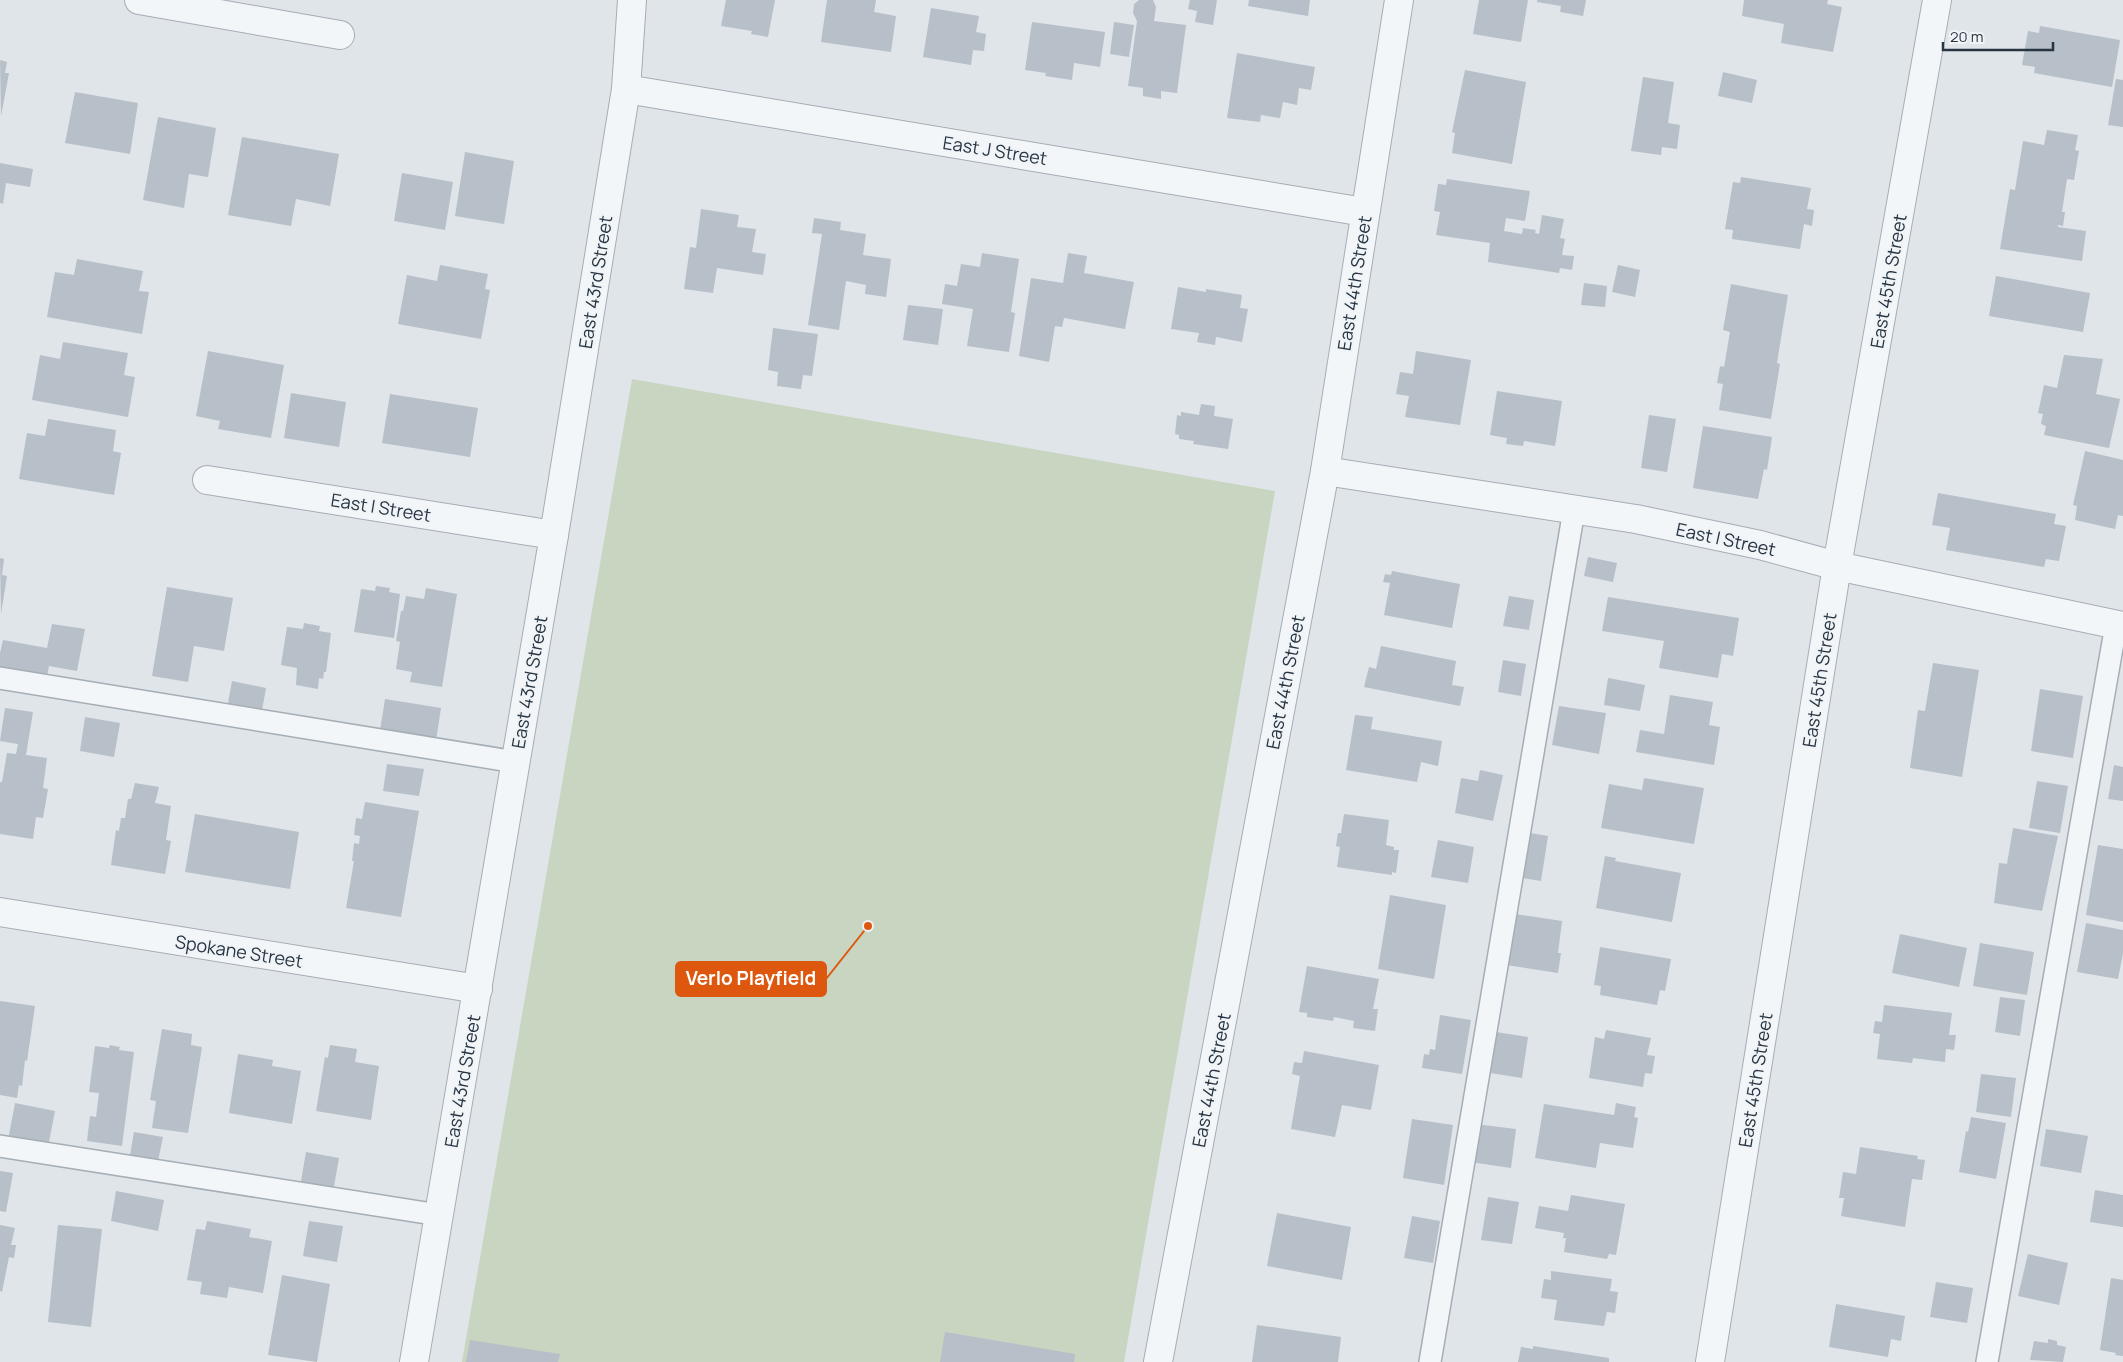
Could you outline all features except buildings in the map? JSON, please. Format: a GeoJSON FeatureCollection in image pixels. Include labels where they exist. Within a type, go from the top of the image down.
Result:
{"type":"FeatureCollection","features":[{"type":"Feature","properties":{"kind":"street"},"geometry":{"type":"LineString","coordinates":[[139,0],[340,35]]}},
{"type":"Feature","properties":{"kind":"street","name":"East 43rd Street"},"geometry":{"type":"LineString","coordinates":[[414,1362],[554,535],[626,89],[632,0]]}},
{"type":"Feature","properties":{"kind":"street","name":"East 44th Street"},"geometry":{"type":"LineString","coordinates":[[1158,1362],[1325,471],[1364,212],[1399,0]]}},
{"type":"Feature","properties":{"kind":"street","name":"East 45th Street"},"geometry":{"type":"LineString","coordinates":[[1710,1362],[1837,566],[1937,0]]}},
{"type":"Feature","properties":{"kind":"street","name":"East J Street"},"geometry":{"type":"LineString","coordinates":[[626,89],[1364,212]]}},
{"type":"Feature","properties":{"kind":"street","name":"East I Street"},"geometry":{"type":"LineString","coordinates":[[1325,471],[1636,520],[1760,545],[1837,566],[2120,625]]}},
{"type":"Feature","properties":{"kind":"street","name":"East I Street"},"geometry":{"type":"LineString","coordinates":[[207,480],[554,535]]}},
{"type":"Feature","properties":{"kind":"street","name":"Spokane Street"},"geometry":{"type":"LineString","coordinates":[[0,912],[478,989]]}},
{"type":"Feature","properties":{"kind":"lane"},"geometry":{"type":"LineString","coordinates":[[1430,1362],[1574,510]]}},
{"type":"Feature","properties":{"kind":"lane"},"geometry":{"type":"LineString","coordinates":[[1987,1362],[2120,625]]}},
{"type":"Feature","properties":{"kind":"lane"},"geometry":{"type":"LineString","coordinates":[[0,678],[516,762]]}},
{"type":"Feature","properties":{"kind":"lane"},"geometry":{"type":"LineString","coordinates":[[0,1146],[439,1215]]}},
{"type":"Feature","properties":{"kind":"green space"},"geometry":{"type":"Polygon","coordinates":[[[632,379],[1275,491],[1124,1362],[462,1362],[632,379]]]}},
{"type":"Feature","properties":{"kind":"place","name":"Verlo Playfield"},"geometry":{"type":"Point","coordinates":[868,926]}}]}
